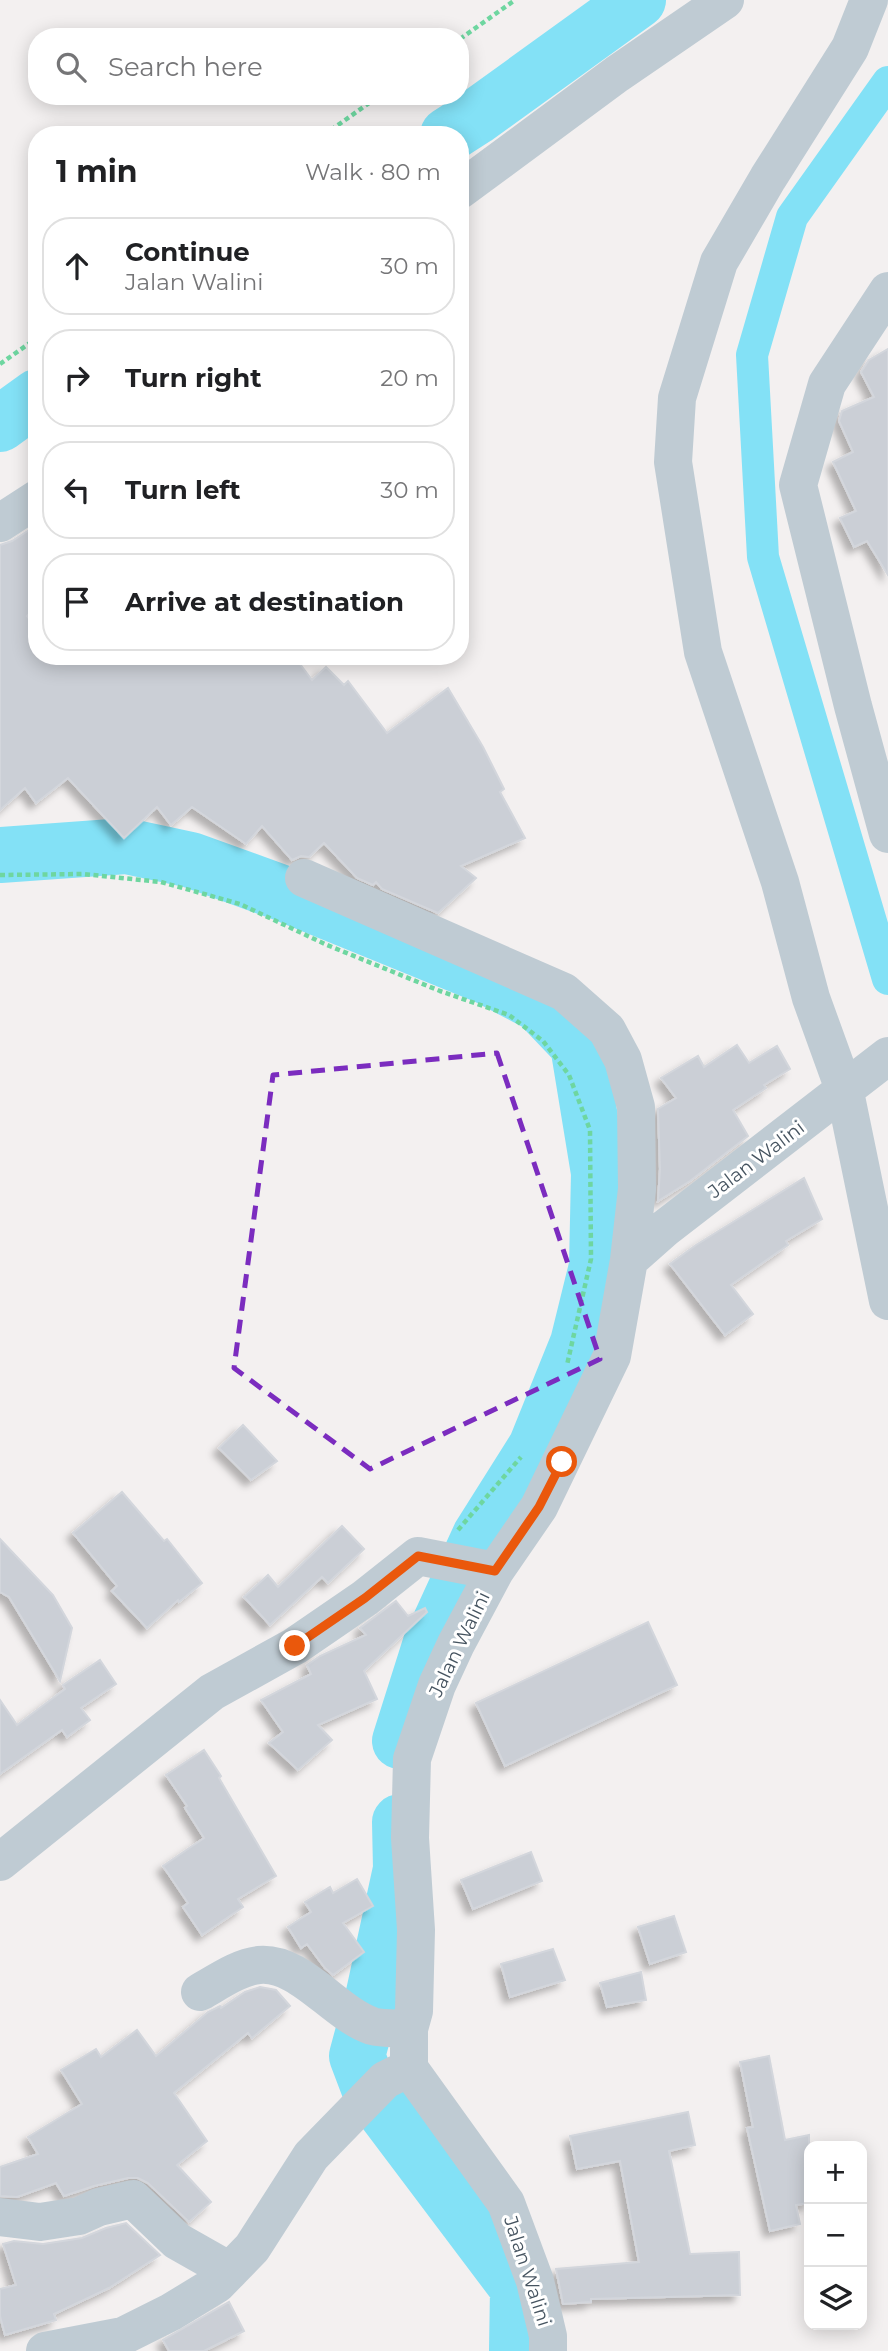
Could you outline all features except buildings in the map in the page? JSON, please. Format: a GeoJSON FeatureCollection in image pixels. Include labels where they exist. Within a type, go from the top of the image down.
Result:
{"type":"FeatureCollection","features":[{"type":"Feature","properties":{"kind":"street"},"geometry":{"type":"LineString","coordinates":[[469,183],[617,74],[724,0]]}},
{"type":"Feature","properties":{"kind":"street"},"geometry":{"type":"LineString","coordinates":[[869,0],[850,48],[719,262],[677,398],[673,463],[703,652],[780,882],[811,998],[852,1086],[888,1301]]}},
{"type":"Feature","properties":{"kind":"street"},"geometry":{"type":"LineString","coordinates":[[888,291],[827,384],[798,485],[888,834]]}},
{"type":"Feature","properties":{"kind":"street"},"geometry":{"type":"LineString","coordinates":[[0,523],[28,505]]}},
{"type":"Feature","properties":{"kind":"street"},"geometry":{"type":"LineString","coordinates":[[304,878],[564,992],[607,1030],[623,1060],[636,1107],[637,1189],[628,1260]]}},
{"type":"Feature","properties":{"kind":"street","name":"Jalan Walini"},"geometry":{"type":"LineString","coordinates":[[548,2351],[548,2336],[535,2281],[506,2203],[387,2082],[377,2023],[414,2011],[416,1930],[410,1838],[412,1759],[437,1685],[489,1569],[539,1507],[612,1356],[628,1260],[664,1228],[888,1056]]}},
{"type":"Feature","properties":{"kind":"street"},"geometry":{"type":"LineString","coordinates":[[0,1863],[212,1692],[295,1646],[428,1558],[489,1569]]}},
{"type":"Feature","properties":{"kind":"street"},"geometry":{"type":"LineString","coordinates":[[200,1992],[242,1970],[258,1965],[276,1965],[377,2023]]}},
{"type":"Feature","properties":{"kind":"street"},"geometry":{"type":"LineString","coordinates":[[45,2351],[123,2336],[172,2312],[218,2284],[252,2248],[311,2156],[387,2082]]}},
{"type":"Feature","properties":{"kind":"street"},"geometry":{"type":"LineString","coordinates":[[0,2217],[40,2222],[79,2217],[99,2207],[132,2199],[177,2241],[230,2271]]}},
{"type":"Feature","properties":{"kind":"path"},"geometry":{"type":"LineString","coordinates":[[469,33],[515,0]]}},
{"type":"Feature","properties":{"kind":"path"},"geometry":{"type":"LineString","coordinates":[[337,126],[366,105]]}},
{"type":"Feature","properties":{"kind":"path"},"geometry":{"type":"LineString","coordinates":[[0,364],[28,344]]}},
{"type":"Feature","properties":{"kind":"path"},"geometry":{"type":"LineString","coordinates":[[0,875],[83,874],[162,882],[240,904],[327,945],[509,1016],[543,1041],[569,1075],[590,1130],[591,1259],[566,1370]]}},
{"type":"Feature","properties":{"kind":"path"},"geometry":{"type":"LineString","coordinates":[[428,1558],[455,1534],[520,1460],[526,1449]]}},
{"type":"Feature","properties":{"kind":"highlighted area"},"geometry":{"type":"Polygon","coordinates":[[[497,1053],[600,1359],[370,1469],[234,1368],[273,1075],[497,1053]]]}},
{"type":"Feature","properties":{"kind":"waterway"},"geometry":{"type":"LineString","coordinates":[[462,126],[638,0]]}},
{"type":"Feature","properties":{"kind":"waterway"},"geometry":{"type":"LineString","coordinates":[[888,82],[792,217],[752,355],[763,557],[888,979]]}},
{"type":"Feature","properties":{"kind":"waterway"},"geometry":{"type":"LineString","coordinates":[[0,424],[28,404]]}},
{"type":"Feature","properties":{"kind":"waterway"},"geometry":{"type":"LineString","coordinates":[[0,855],[126,846],[191,860],[285,894],[486,976],[539,1004],[578,1045],[599,1173],[597,1266],[578,1343],[536,1447],[480,1536],[431,1643],[400,1741]]}},
{"type":"Feature","properties":{"kind":"waterway"},"geometry":{"type":"LineString","coordinates":[[400,1822],[401,1869],[374,1993],[357,2056],[371,2093],[518,2288],[517,2351]]}},
{"type":"Feature","properties":{"kind":"route"},"geometry":{"type":"LineString","coordinates":[[295,1646],[365,1598],[418,1556],[495,1571],[539,1507],[562,1462]]}}]}
